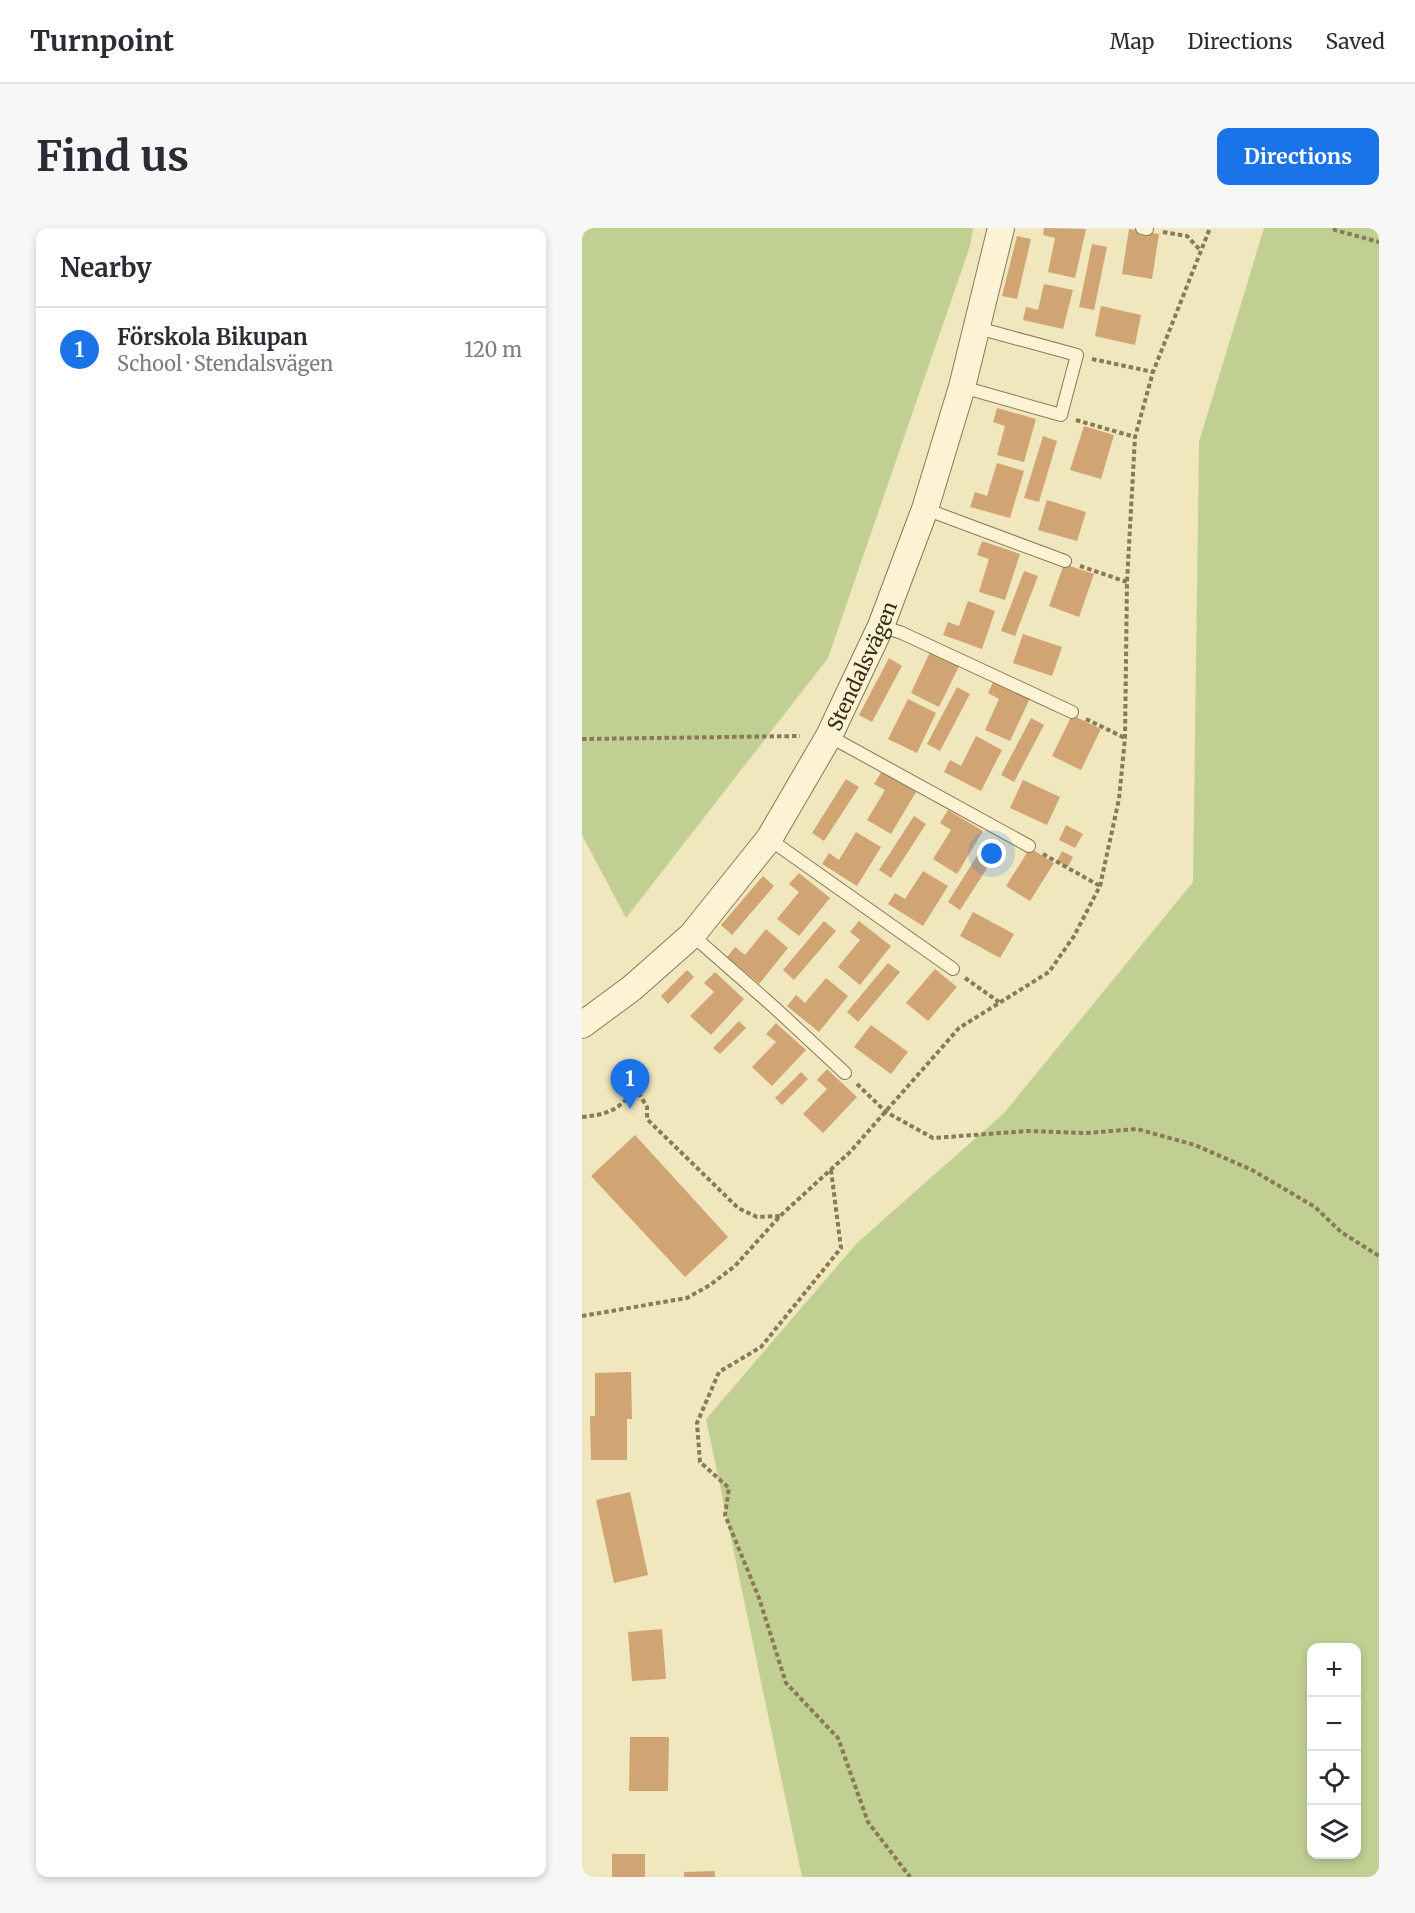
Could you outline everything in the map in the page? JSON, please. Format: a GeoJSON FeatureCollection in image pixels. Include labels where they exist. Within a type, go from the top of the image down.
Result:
{"type":"FeatureCollection","features":[{"type":"Feature","properties":{"kind":"street","name":"Stendalsvägen"},"geometry":{"type":"LineString","coordinates":[[582,1025],[632,988],[692,935],[769,839],[829,736],[881,626],[925,509],[978,328],[1001,228]]}},
{"type":"Feature","properties":{"kind":"lane"},"geometry":{"type":"LineString","coordinates":[[962,387],[1061,415],[1077,355],[978,328]]}},
{"type":"Feature","properties":{"kind":"lane"},"geometry":{"type":"LineString","coordinates":[[925,509],[1065,561]]}},
{"type":"Feature","properties":{"kind":"lane"},"geometry":{"type":"LineString","coordinates":[[881,626],[902,633],[1072,712]]}},
{"type":"Feature","properties":{"kind":"lane"},"geometry":{"type":"LineString","coordinates":[[829,736],[1029,846]]}},
{"type":"Feature","properties":{"kind":"lane"},"geometry":{"type":"LineString","coordinates":[[769,839],[952,969]]}},
{"type":"Feature","properties":{"kind":"lane"},"geometry":{"type":"LineString","coordinates":[[692,935],[845,1073]]}},
{"type":"Feature","properties":{"kind":"path"},"geometry":{"type":"LineString","coordinates":[[1144,228],[1187,236],[1200,249]]}},
{"type":"Feature","properties":{"kind":"path"},"geometry":{"type":"LineString","coordinates":[[1334,228],[1379,242]]}},
{"type":"Feature","properties":{"kind":"path"},"geometry":{"type":"LineString","coordinates":[[1077,355],[1153,372]]}},
{"type":"Feature","properties":{"kind":"path"},"geometry":{"type":"LineString","coordinates":[[1061,415],[1135,437]]}},
{"type":"Feature","properties":{"kind":"path"},"geometry":{"type":"LineString","coordinates":[[1065,561],[1127,582]]}},
{"type":"Feature","properties":{"kind":"path"},"geometry":{"type":"LineString","coordinates":[[1072,712],[1125,738]]}},
{"type":"Feature","properties":{"kind":"path"},"geometry":{"type":"LineString","coordinates":[[582,739],[829,736]]}},
{"type":"Feature","properties":{"kind":"path"},"geometry":{"type":"LineString","coordinates":[[1029,846],[1100,886]]}},
{"type":"Feature","properties":{"kind":"path"},"geometry":{"type":"LineString","coordinates":[[952,969],[999,1002]]}},
{"type":"Feature","properties":{"kind":"path"},"geometry":{"type":"LineString","coordinates":[[845,1073],[886,1112],[933,1138],[1028,1131],[1086,1133],[1137,1129],[1195,1145],[1252,1170],[1315,1206],[1341,1232],[1379,1256]]}},
{"type":"Feature","properties":{"kind":"path"},"geometry":{"type":"LineString","coordinates":[[624,1075],[630,1094]]}},
{"type":"Feature","properties":{"kind":"path"},"geometry":{"type":"LineString","coordinates":[[582,1117],[606,1114],[626,1100],[630,1094]]}},
{"type":"Feature","properties":{"kind":"path"},"geometry":{"type":"LineString","coordinates":[[630,1094],[640,1095],[647,1107],[646,1119],[738,1208],[757,1218],[780,1216]]}},
{"type":"Feature","properties":{"kind":"path"},"geometry":{"type":"LineString","coordinates":[[831,1169],[841,1248],[761,1347],[719,1372],[697,1423],[700,1462],[729,1488],[725,1515],[759,1598],[786,1683],[838,1738],[868,1822],[910,1877]]}},
{"type":"Feature","properties":{"kind":"green space"},"geometry":{"type":"Polygon","coordinates":[[[582,228],[973,228],[970,246],[828,658],[626,918],[582,835],[582,228]]]}},
{"type":"Feature","properties":{"kind":"green space"},"geometry":{"type":"Polygon","coordinates":[[[1264,228],[1379,228],[1379,1877],[802,1877],[706,1419],[857,1243],[1004,1113],[1193,882],[1199,442],[1264,228]]]}},
{"type":"Feature","properties":{"kind":"building"},"geometry":{"type":"Polygon","coordinates":[[[1044,228],[1086,229],[1075,278],[1048,272],[1055,238],[1043,235],[1044,228]]]}},
{"type":"Feature","properties":{"kind":"building"},"geometry":{"type":"Polygon","coordinates":[[[1129,229],[1159,234],[1152,279],[1122,274],[1129,229]]]}},
{"type":"Feature","properties":{"kind":"building"},"geometry":{"type":"Polygon","coordinates":[[[1017,236],[1031,239],[1017,299],[1002,296],[1017,236]]]}},
{"type":"Feature","properties":{"kind":"building"},"geometry":{"type":"Polygon","coordinates":[[[1092,244],[1107,247],[1094,310],[1079,307],[1092,244]]]}},
{"type":"Feature","properties":{"kind":"building"},"geometry":{"type":"Polygon","coordinates":[[[1044,284],[1073,290],[1063,329],[1023,320],[1026,307],[1038,310],[1044,284]]]}},
{"type":"Feature","properties":{"kind":"building"},"geometry":{"type":"Polygon","coordinates":[[[1101,306],[1141,315],[1135,345],[1095,336],[1101,306]]]}},
{"type":"Feature","properties":{"kind":"building"},"geometry":{"type":"Polygon","coordinates":[[[997,408],[1036,419],[1024,462],[997,455],[1005,426],[993,422],[997,408]]]}},
{"type":"Feature","properties":{"kind":"building"},"geometry":{"type":"Polygon","coordinates":[[[1084,426],[1114,435],[1101,479],[1070,470],[1084,426]]]}},
{"type":"Feature","properties":{"kind":"building"},"geometry":{"type":"Polygon","coordinates":[[[1043,436],[1057,441],[1039,502],[1024,498],[1043,436]]]}},
{"type":"Feature","properties":{"kind":"building"},"geometry":{"type":"Polygon","coordinates":[[[997,463],[1024,471],[1010,518],[970,507],[975,492],[987,496],[997,463]]]}},
{"type":"Feature","properties":{"kind":"building"},"geometry":{"type":"Polygon","coordinates":[[[1047,500],[1086,512],[1077,541],[1038,530],[1047,500]]]}},
{"type":"Feature","properties":{"kind":"building"},"geometry":{"type":"Polygon","coordinates":[[[982,541],[1020,554],[1005,600],[979,592],[989,559],[977,555],[982,541]]]}},
{"type":"Feature","properties":{"kind":"building"},"geometry":{"type":"Polygon","coordinates":[[[1064,564],[1094,574],[1079,617],[1049,606],[1064,564]]]}},
{"type":"Feature","properties":{"kind":"building"},"geometry":{"type":"Polygon","coordinates":[[[1024,571],[1038,576],[1015,636],[1001,631],[1024,571]]]}},
{"type":"Feature","properties":{"kind":"building"},"geometry":{"type":"Polygon","coordinates":[[[968,601],[995,611],[982,649],[943,635],[948,622],[959,626],[968,601]]]}},
{"type":"Feature","properties":{"kind":"building"},"geometry":{"type":"Polygon","coordinates":[[[1023,634],[1062,647],[1052,676],[1013,663],[1023,634]]]}},
{"type":"Feature","properties":{"kind":"building"},"geometry":{"type":"Polygon","coordinates":[[[930,652],[959,666],[939,707],[911,693],[930,652]]]}},
{"type":"Feature","properties":{"kind":"building"},"geometry":{"type":"Polygon","coordinates":[[[889,658],[902,666],[872,722],[859,715],[889,658]]]}},
{"type":"Feature","properties":{"kind":"building"},"geometry":{"type":"Polygon","coordinates":[[[994,680],[1031,696],[1010,741],[985,730],[999,699],[988,693],[994,680]]]}},
{"type":"Feature","properties":{"kind":"building"},"geometry":{"type":"Polygon","coordinates":[[[957,687],[970,694],[940,751],[927,744],[957,687]]]}},
{"type":"Feature","properties":{"kind":"building"},"geometry":{"type":"Polygon","coordinates":[[[908,699],[936,713],[917,753],[888,739],[908,699]]]}},
{"type":"Feature","properties":{"kind":"building"},"geometry":{"type":"Polygon","coordinates":[[[1072,715],[1101,729],[1081,770],[1052,756],[1072,715]]]}},
{"type":"Feature","properties":{"kind":"building"},"geometry":{"type":"Polygon","coordinates":[[[1031,718],[1044,725],[1014,782],[1001,775],[1031,718]]]}},
{"type":"Feature","properties":{"kind":"building"},"geometry":{"type":"Polygon","coordinates":[[[976,736],[1002,750],[981,791],[944,772],[950,760],[961,766],[976,736]]]}},
{"type":"Feature","properties":{"kind":"building"},"geometry":{"type":"Polygon","coordinates":[[[882,771],[916,792],[891,834],[867,820],[885,790],[874,784],[882,771]]]}},
{"type":"Feature","properties":{"kind":"building"},"geometry":{"type":"Polygon","coordinates":[[[846,779],[859,787],[824,841],[812,833],[846,779]]]}},
{"type":"Feature","properties":{"kind":"building"},"geometry":{"type":"Polygon","coordinates":[[[1023,780],[1060,797],[1047,825],[1010,808],[1023,780]]]}},
{"type":"Feature","properties":{"kind":"building"},"geometry":{"type":"Polygon","coordinates":[[[948,810],[983,831],[957,874],[933,859],[951,830],[940,823],[948,810]]]}},
{"type":"Feature","properties":{"kind":"building"},"geometry":{"type":"Polygon","coordinates":[[[914,816],[926,824],[891,878],[879,870],[914,816]]]}},
{"type":"Feature","properties":{"kind":"building"},"geometry":{"type":"Polygon","coordinates":[[[1066,825],[1083,834],[1075,848],[1059,840],[1066,825]]]}},
{"type":"Feature","properties":{"kind":"building"},"geometry":{"type":"Polygon","coordinates":[[[856,832],[881,847],[857,886],[822,864],[829,853],[839,860],[856,832]]]}},
{"type":"Feature","properties":{"kind":"building"},"geometry":{"type":"Polygon","coordinates":[[[982,848],[995,856],[960,910],[948,902],[982,848]]]}},
{"type":"Feature","properties":{"kind":"building"},"geometry":{"type":"Polygon","coordinates":[[[1030,848],[1054,863],[1030,901],[1006,886],[1030,848]]]}},
{"type":"Feature","properties":{"kind":"building"},"geometry":{"type":"Polygon","coordinates":[[[1062,851],[1073,857],[1068,867],[1057,861],[1062,851]]]}},
{"type":"Feature","properties":{"kind":"building"},"geometry":{"type":"Polygon","coordinates":[[[923,871],[948,886],[923,926],[888,904],[895,893],[905,899],[923,871]]]}},
{"type":"Feature","properties":{"kind":"building"},"geometry":{"type":"Polygon","coordinates":[[[799,873],[830,898],[799,936],[777,919],[799,892],[789,884],[799,873]]]}},
{"type":"Feature","properties":{"kind":"building"},"geometry":{"type":"Polygon","coordinates":[[[763,876],[774,886],[732,935],[721,925],[763,876]]]}},
{"type":"Feature","properties":{"kind":"building"},"geometry":{"type":"Polygon","coordinates":[[[973,912],[1014,934],[1000,958],[960,936],[973,912]]]}},
{"type":"Feature","properties":{"kind":"building"},"geometry":{"type":"Polygon","coordinates":[[[824,921],[836,931],[794,980],[783,970],[824,921]]]}},
{"type":"Feature","properties":{"kind":"building"},"geometry":{"type":"Polygon","coordinates":[[[859,921],[891,946],[860,985],[838,967],[860,940],[850,932],[859,921]]]}},
{"type":"Feature","properties":{"kind":"building"},"geometry":{"type":"Polygon","coordinates":[[[766,929],[788,948],[759,984],[727,957],[735,947],[745,955],[766,929]]]}},
{"type":"Feature","properties":{"kind":"building"},"geometry":{"type":"Polygon","coordinates":[[[888,963],[900,972],[858,1022],[847,1012],[888,963]]]}},
{"type":"Feature","properties":{"kind":"building"},"geometry":{"type":"Polygon","coordinates":[[[935,969],[957,987],[928,1021],[906,1003],[935,969]]]}},
{"type":"Feature","properties":{"kind":"building"},"geometry":{"type":"Polygon","coordinates":[[[687,970],[694,977],[668,1004],[661,996],[687,970]]]}},
{"type":"Feature","properties":{"kind":"building"},"geometry":{"type":"Polygon","coordinates":[[[715,972],[744,999],[711,1035],[690,1016],[714,992],[704,983],[715,972]]]}},
{"type":"Feature","properties":{"kind":"building"},"geometry":{"type":"Polygon","coordinates":[[[826,978],[848,996],[819,1032],[787,1006],[796,995],[805,1003],[826,978]]]}},
{"type":"Feature","properties":{"kind":"building"},"geometry":{"type":"Polygon","coordinates":[[[739,1021],[746,1028],[720,1054],[713,1048],[739,1021]]]}},
{"type":"Feature","properties":{"kind":"building"},"geometry":{"type":"Polygon","coordinates":[[[776,1023],[806,1050],[772,1086],[752,1067],[776,1042],[766,1034],[776,1023]]]}},
{"type":"Feature","properties":{"kind":"building"},"geometry":{"type":"Polygon","coordinates":[[[871,1025],[908,1052],[891,1074],[854,1047],[871,1025]]]}},
{"type":"Feature","properties":{"kind":"building"},"geometry":{"type":"Polygon","coordinates":[[[827,1069],[857,1097],[823,1133],[803,1114],[827,1089],[817,1080],[827,1069]]]}},
{"type":"Feature","properties":{"kind":"building"},"geometry":{"type":"Polygon","coordinates":[[[801,1072],[808,1079],[782,1105],[775,1098],[801,1072]]]}},
{"type":"Feature","properties":{"kind":"building"},"geometry":{"type":"Polygon","coordinates":[[[635,1135],[728,1237],[685,1277],[591,1176],[635,1135]]]}},
{"type":"Feature","properties":{"kind":"building"},"geometry":{"type":"Polygon","coordinates":[[[631,1372],[632,1419],[627,1419],[627,1460],[591,1460],[590,1416],[595,1416],[595,1373],[631,1372]]]}},
{"type":"Feature","properties":{"kind":"building"},"geometry":{"type":"Polygon","coordinates":[[[630,1492],[648,1575],[614,1583],[596,1500],[630,1492]]]}},
{"type":"Feature","properties":{"kind":"building"},"geometry":{"type":"Polygon","coordinates":[[[662,1629],[666,1679],[632,1681],[628,1632],[662,1629]]]}},
{"type":"Feature","properties":{"kind":"building"},"geometry":{"type":"Polygon","coordinates":[[[630,1737],[669,1737],[668,1791],[629,1791],[630,1737]]]}},
{"type":"Feature","properties":{"kind":"building"},"geometry":{"type":"Polygon","coordinates":[[[612,1854],[645,1854],[645,1877],[612,1877],[612,1854]]]}},
{"type":"Feature","properties":{"kind":"building"},"geometry":{"type":"Polygon","coordinates":[[[715,1871],[715,1877],[684,1877],[684,1872],[715,1871]]]}},
{"type":"Feature","properties":{"kind":"place","name":"Förskola Bikupan"},"geometry":{"type":"Point","coordinates":[630,1109]}}]}
